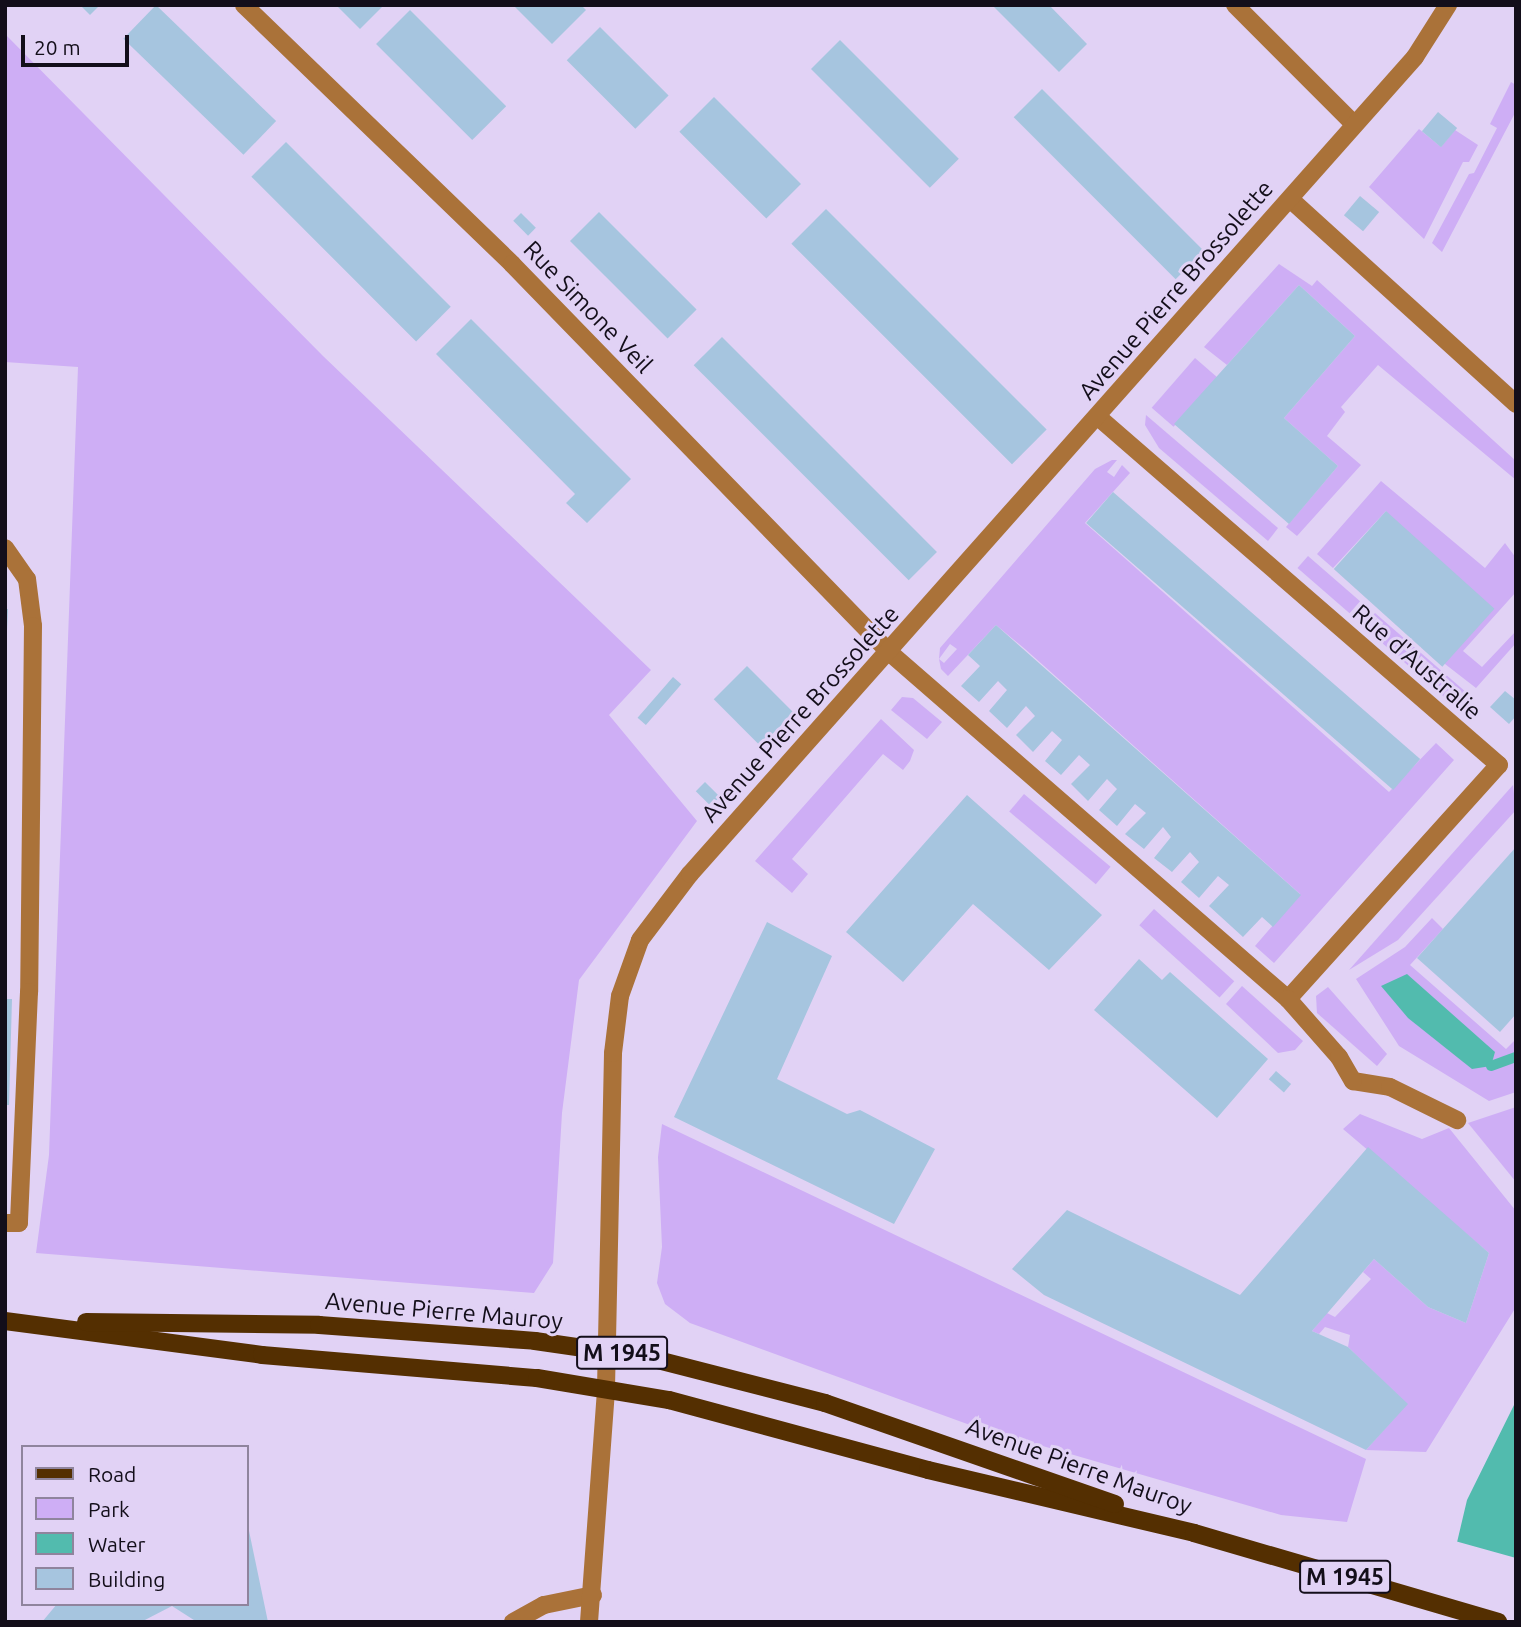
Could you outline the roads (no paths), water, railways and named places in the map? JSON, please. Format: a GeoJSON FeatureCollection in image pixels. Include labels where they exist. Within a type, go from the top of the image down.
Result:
{"type":"FeatureCollection","features":[{"type":"Feature","properties":{"kind":"main road","name":"Avenue Pierre Mauroy"},"geometry":{"type":"LineString","coordinates":[[5,1321],[262,1355],[606,1388],[700,1407],[928,1470],[1194,1533]]}},
{"type":"Feature","properties":{"kind":"main road","name":"Avenue Pierre Mauroy"},"geometry":{"type":"LineString","coordinates":[[24,1323],[319,1325],[607,1350],[717,1372],[825,1403],[1194,1533]]}},
{"type":"Feature","properties":{"kind":"main road","name":"M 1945"},"geometry":{"type":"LineString","coordinates":[[1194,1533],[1497,1621]]}},
{"type":"Feature","properties":{"kind":"street","name":"Rue Simone Veil"},"geometry":{"type":"LineString","coordinates":[[244,5],[512,264],[889,652]]}},
{"type":"Feature","properties":{"kind":"street"},"geometry":{"type":"LineString","coordinates":[[1235,5],[1354,124]]}},
{"type":"Feature","properties":{"kind":"street","name":"Avenue Pierre Brossolette"},"geometry":{"type":"LineString","coordinates":[[589,1622],[606,1388],[613,1053],[629,964],[671,896],[1415,57],[1448,5]]}},
{"type":"Feature","properties":{"kind":"street"},"geometry":{"type":"LineString","coordinates":[[1290,199],[1516,404]]}},
{"type":"Feature","properties":{"kind":"street","name":"Rue d'Australie"},"geometry":{"type":"LineString","coordinates":[[1097,416],[1499,765],[1288,999]]}},
{"type":"Feature","properties":{"kind":"street"},"geometry":{"type":"LineString","coordinates":[[5,548],[27,579],[33,626],[29,992],[20,1210],[19,1223],[5,1223]]}},
{"type":"Feature","properties":{"kind":"street"},"geometry":{"type":"LineString","coordinates":[[889,652],[1288,999],[1339,1057],[1353,1081],[1390,1087],[1457,1120]]}},
{"type":"Feature","properties":{"kind":"street"},"geometry":{"type":"LineString","coordinates":[[513,1622],[544,1605],[593,1595]]}},
{"type":"Feature","properties":{"kind":"water"},"geometry":{"type":"Polygon","coordinates":[[[1407,974],[1495,1052],[1491,1066],[1472,1069],[1408,1018],[1381,986],[1407,974]]]}},
{"type":"Feature","properties":{"kind":"water"},"geometry":{"type":"Polygon","coordinates":[[[1516,1401],[1516,1622],[1382,1622],[1446,1589],[1467,1500],[1516,1401]]]}},
{"type":"Feature","properties":{"kind":"waterway"},"geometry":{"type":"LineString","coordinates":[[1491,1066],[1516,1057]]}}]}
